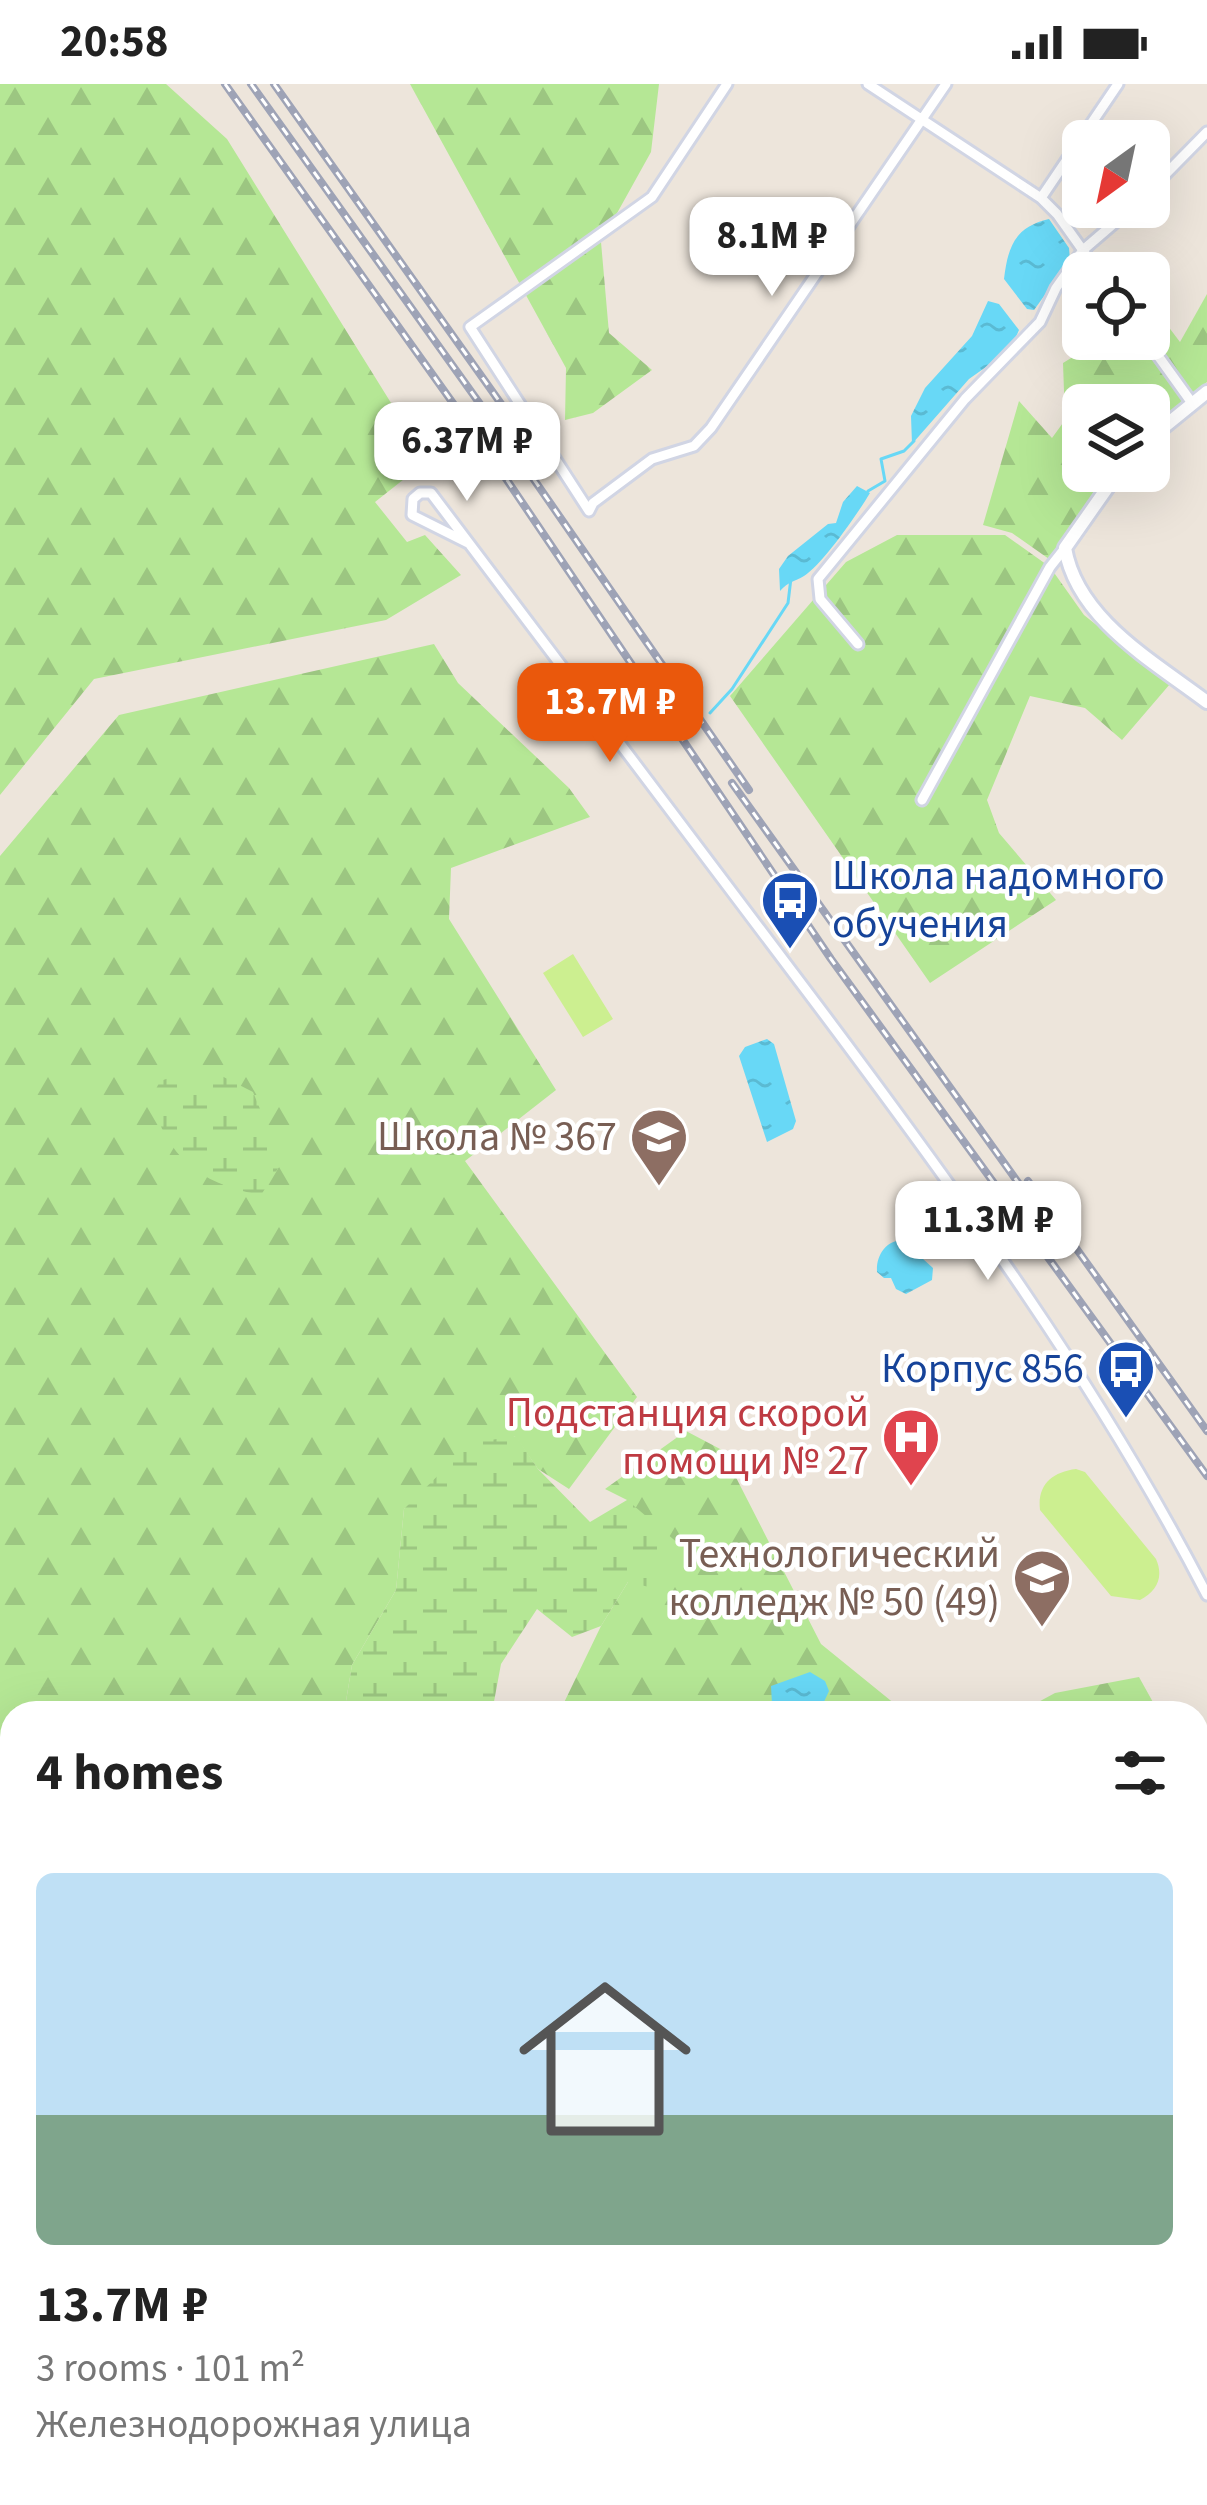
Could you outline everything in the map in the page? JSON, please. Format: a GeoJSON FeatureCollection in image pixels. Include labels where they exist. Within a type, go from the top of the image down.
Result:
{"type":"FeatureCollection","features":[{"type":"Feature","properties":{"kind":"street"},"geometry":{"type":"LineString","coordinates":[[727,84],[652,197],[470,327],[589,511],[593,503],[652,459],[694,446],[712,428],[946,84]]}},
{"type":"Feature","properties":{"kind":"street"},"geometry":{"type":"LineString","coordinates":[[868,84],[1041,198],[1083,250]]}},
{"type":"Feature","properties":{"kind":"street"},"geometry":{"type":"LineString","coordinates":[[1041,198],[1118,84]]}},
{"type":"Feature","properties":{"kind":"street"},"geometry":{"type":"LineString","coordinates":[[1170,170],[1207,133]]}},
{"type":"Feature","properties":{"kind":"street"},"geometry":{"type":"LineString","coordinates":[[858,644],[820,599],[818,579],[965,399],[1040,322],[1056,288],[1083,250],[1109,228]]}},
{"type":"Feature","properties":{"kind":"street"},"geometry":{"type":"LineString","coordinates":[[1161,360],[1192,404]]}},
{"type":"Feature","properties":{"kind":"street"},"geometry":{"type":"LineString","coordinates":[[1170,422],[1207,392]]}},
{"type":"Feature","properties":{"kind":"street"},"geometry":{"type":"LineString","coordinates":[[922,800],[1049,567],[1104,492]]}},
{"type":"Feature","properties":{"kind":"street"},"geometry":{"type":"LineString","coordinates":[[468,543],[412,515],[413,500],[420,493],[430,493],[786,961],[950,1184],[1116,1430],[1207,1595]]}},
{"type":"Feature","properties":{"kind":"street"},"geometry":{"type":"LineString","coordinates":[[1065,548],[1069,572],[1094,612],[1207,702]]}},
{"type":"Feature","properties":{"kind":"green space"},"geometry":{"type":"Polygon","coordinates":[[[0,84],[166,84],[227,139],[406,427],[413,472],[375,502],[407,542],[425,535],[461,575],[386,620],[94,679],[0,795],[0,84]]]}},
{"type":"Feature","properties":{"kind":"green space"},"geometry":{"type":"Polygon","coordinates":[[[410,84],[659,84],[651,152],[601,242],[609,333],[652,370],[593,413],[565,420],[566,368],[410,84]]]}},
{"type":"Feature","properties":{"kind":"green space"},"geometry":{"type":"Polygon","coordinates":[[[1207,294],[1207,382],[1170,411],[1170,384],[1064,384],[1063,363],[1068,360],[1170,360],[1170,329],[1180,342],[1207,294]]]}},
{"type":"Feature","properties":{"kind":"green space"},"geometry":{"type":"Polygon","coordinates":[[[1019,401],[1052,438],[1062,424],[1062,492],[1094,492],[1049,559],[1012,533],[983,525],[1019,401]]]}},
{"type":"Feature","properties":{"kind":"green space"},"geometry":{"type":"Polygon","coordinates":[[[897,535],[1005,535],[1050,567],[1084,615],[1170,684],[1122,740],[1085,708],[1030,696],[987,800],[999,833],[1056,900],[930,983],[730,696],[846,562],[897,535]]]}},
{"type":"Feature","properties":{"kind":"green space"},"geometry":{"type":"Polygon","coordinates":[[[434,644],[458,683],[569,788],[590,817],[451,868],[449,919],[556,1090],[465,1161],[637,1397],[569,1489],[538,1469],[515,1436],[404,1509],[396,1590],[352,1665],[346,1701],[0,1701],[0,856],[119,715],[434,644]]]}},
{"type":"Feature","properties":{"kind":"green space"},"geometry":{"type":"Polygon","coordinates":[[[573,954],[613,1019],[583,1037],[543,973],[573,954]]]}},
{"type":"Feature","properties":{"kind":"green space"},"geometry":{"type":"Polygon","coordinates":[[[204,1067],[253,1092],[282,1162],[261,1195],[204,1176],[177,1153],[158,1120],[151,1099],[160,1081],[204,1067]]]}},
{"type":"Feature","properties":{"kind":"green space"},"geometry":{"type":"Polygon","coordinates":[[[686,1431],[722,1450],[821,1644],[891,1701],[565,1701],[628,1582],[627,1500],[605,1489],[686,1431]]]}},
{"type":"Feature","properties":{"kind":"green space"},"geometry":{"type":"Polygon","coordinates":[[[516,1436],[538,1469],[590,1522],[627,1500],[679,1544],[649,1587],[628,1582],[601,1626],[572,1637],[537,1609],[501,1664],[494,1701],[346,1701],[352,1665],[396,1590],[404,1509],[471,1443],[516,1436]]]}},
{"type":"Feature","properties":{"kind":"green space"},"geometry":{"type":"Polygon","coordinates":[[[1076,1469],[1085,1472],[1156,1559],[1157,1583],[1140,1600],[1111,1596],[1040,1510],[1048,1481],[1076,1469]]]}},
{"type":"Feature","properties":{"kind":"green space"},"geometry":{"type":"Polygon","coordinates":[[[1139,1677],[1152,1701],[1040,1701],[1055,1693],[1139,1677]]]}},
{"type":"Feature","properties":{"kind":"water"},"geometry":{"type":"Polygon","coordinates":[[[1049,219],[1069,252],[1062,252],[1062,271],[1034,310],[1027,309],[1004,279],[1015,240],[1049,219]]]}},
{"type":"Feature","properties":{"kind":"water"},"geometry":{"type":"Polygon","coordinates":[[[988,301],[999,304],[1019,330],[1010,350],[969,379],[912,444],[911,416],[925,388],[972,336],[988,301]]]}},
{"type":"Feature","properties":{"kind":"water"},"geometry":{"type":"Polygon","coordinates":[[[857,486],[870,493],[840,538],[812,570],[780,591],[779,569],[788,556],[828,524],[836,523],[843,502],[857,486]]]}},
{"type":"Feature","properties":{"kind":"water"},"geometry":{"type":"Polygon","coordinates":[[[767,1039],[774,1044],[796,1121],[793,1129],[767,1142],[739,1056],[745,1047],[767,1039]]]}},
{"type":"Feature","properties":{"kind":"water"},"geometry":{"type":"Polygon","coordinates":[[[902,1240],[933,1268],[932,1280],[906,1294],[896,1289],[891,1278],[877,1272],[883,1250],[902,1240]]]}},
{"type":"Feature","properties":{"kind":"water"},"geometry":{"type":"Polygon","coordinates":[[[810,1672],[825,1681],[829,1691],[824,1701],[772,1701],[771,1686],[810,1672]]]}},
{"type":"Feature","properties":{"kind":"waterway"},"geometry":{"type":"LineString","coordinates":[[868,491],[885,481],[881,459],[904,451],[914,441]]}},
{"type":"Feature","properties":{"kind":"waterway"},"geometry":{"type":"LineString","coordinates":[[710,713],[732,689],[788,603],[791,578]]}},
{"type":"Feature","properties":{"kind":"railway"},"geometry":{"type":"LineString","coordinates":[[225,84],[490,455],[831,959],[1207,1476]]}},
{"type":"Feature","properties":{"kind":"railway"},"geometry":{"type":"LineString","coordinates":[[251,84],[749,790]]}},
{"type":"Feature","properties":{"kind":"railway"},"geometry":{"type":"LineString","coordinates":[[274,84],[524,436]]}},
{"type":"Feature","properties":{"kind":"railway"},"geometry":{"type":"LineString","coordinates":[[732,783],[1032,1202]]}},
{"type":"Feature","properties":{"kind":"railway"},"geometry":{"type":"LineString","coordinates":[[1028,1181],[1207,1431]]}},
{"type":"Feature","properties":{"kind":"place","name":"Школа надомного обучения"},"geometry":{"type":"Point","coordinates":[790,951]}},
{"type":"Feature","properties":{"kind":"place","name":"Школа № 367"},"geometry":{"type":"Point","coordinates":[659,1188]}},
{"type":"Feature","properties":{"kind":"place","name":"Корпус 856"},"geometry":{"type":"Point","coordinates":[1126,1420]}},
{"type":"Feature","properties":{"kind":"place","name":"Подстанция скорой помощи № 27"},"geometry":{"type":"Point","coordinates":[911,1488]}},
{"type":"Feature","properties":{"kind":"place","name":"Технологический колледж № 50 (49)"},"geometry":{"type":"Point","coordinates":[1042,1629]}}]}
